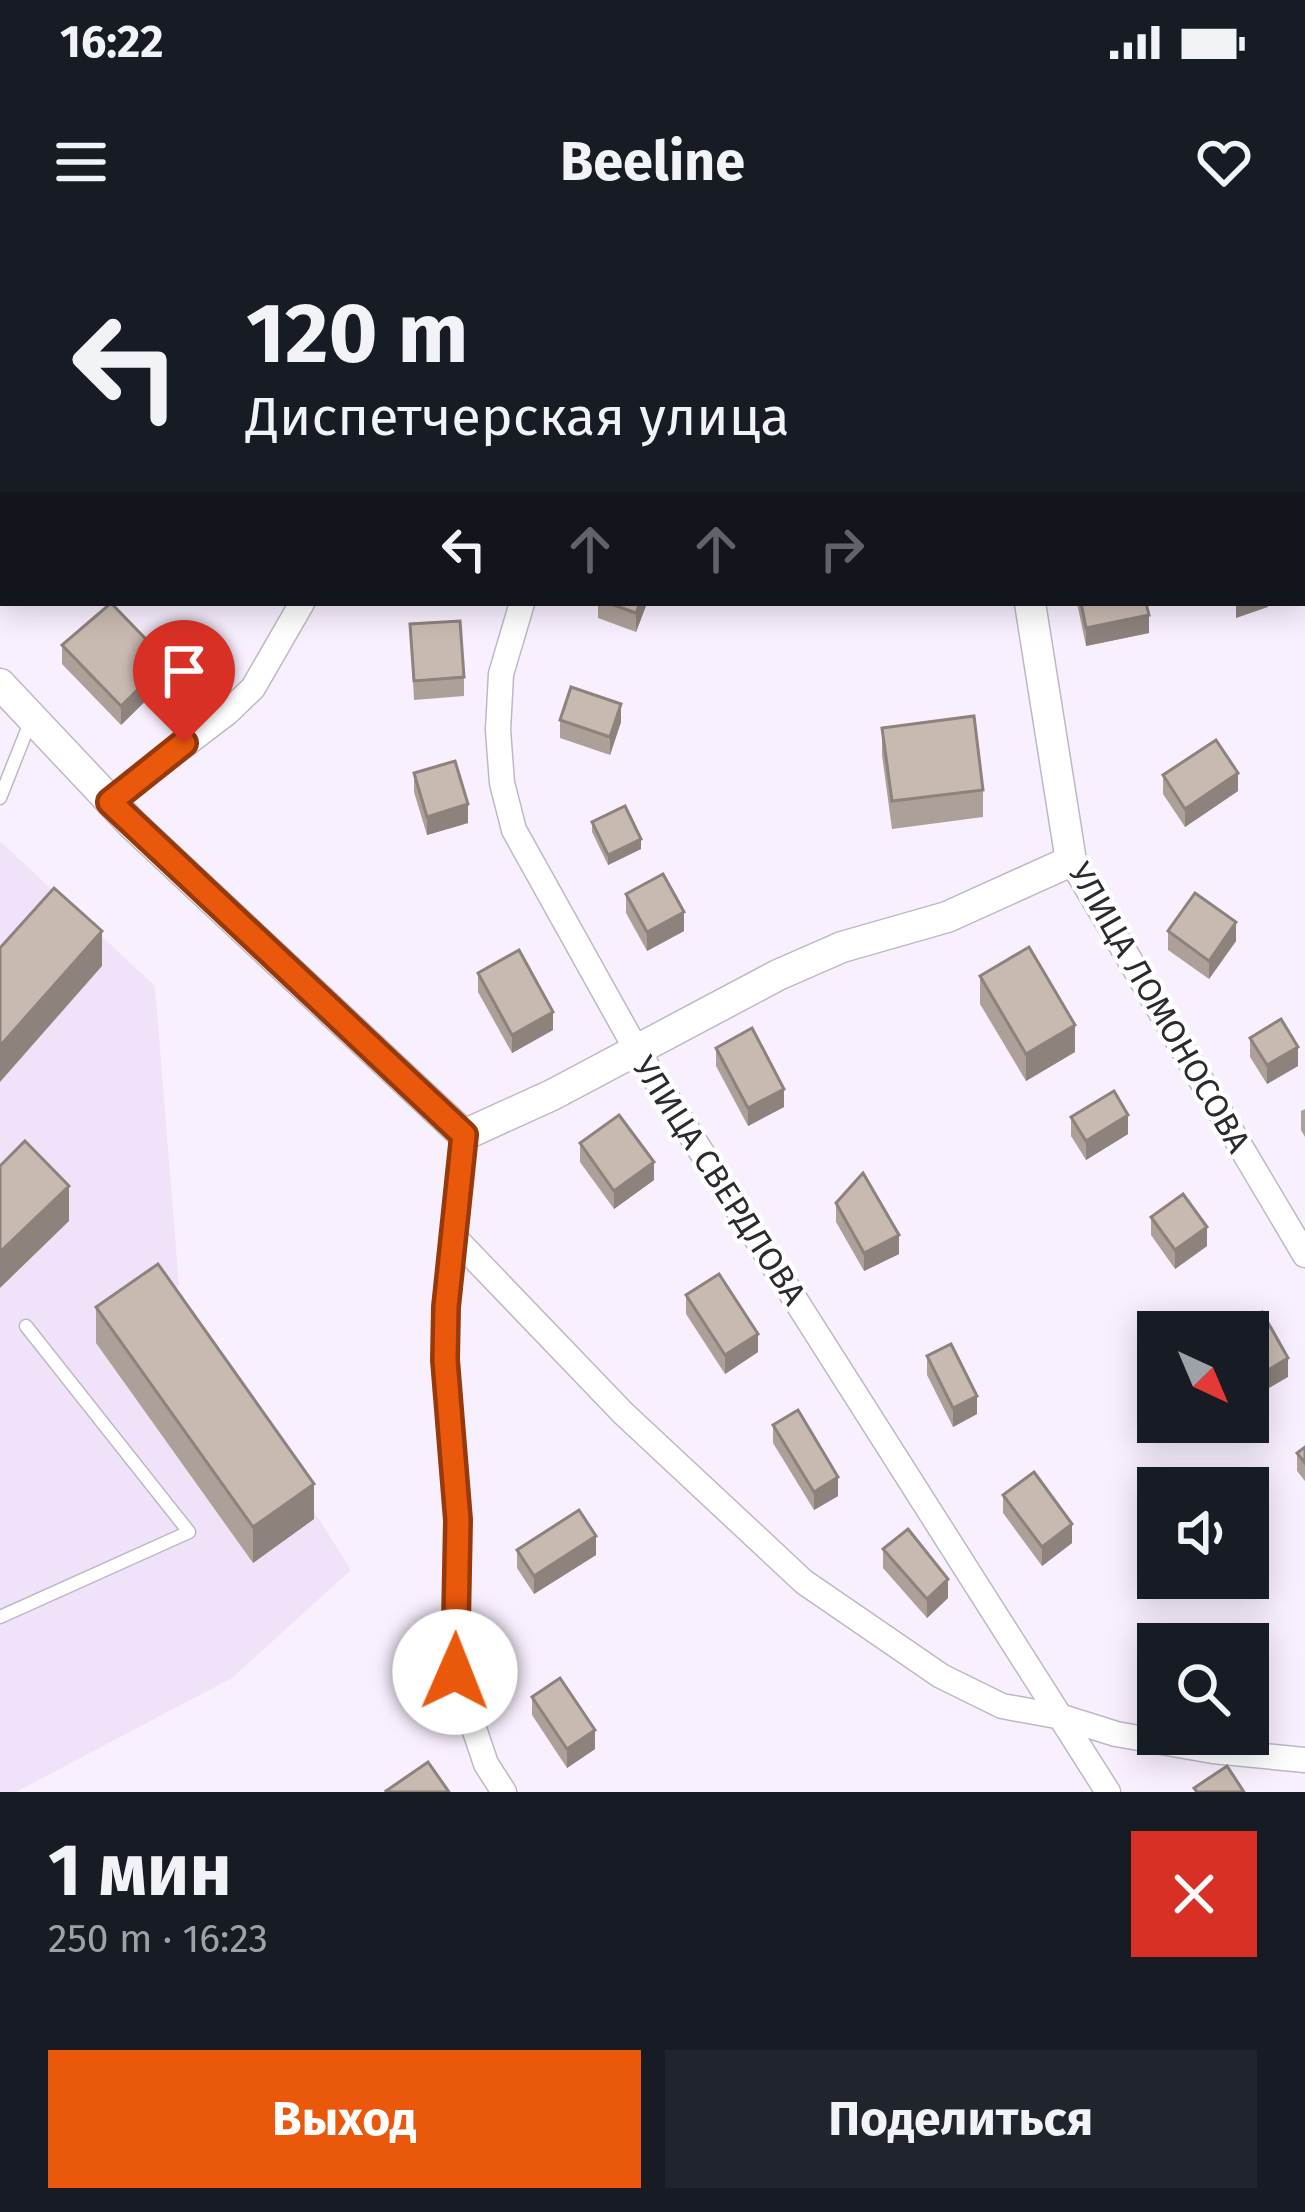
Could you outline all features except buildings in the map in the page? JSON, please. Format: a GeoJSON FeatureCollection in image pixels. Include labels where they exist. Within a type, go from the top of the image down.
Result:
{"type":"FeatureCollection","features":[{"type":"Feature","properties":{"kind":"street"},"geometry":{"type":"LineString","coordinates":[[110,802],[253,688],[300,606]]}},
{"type":"Feature","properties":{"kind":"street","name":"УЛИЦА СВЕРДЛОВА"},"geometry":{"type":"LineString","coordinates":[[521,606],[501,674],[498,730],[502,783],[514,830],[636,1049],[1108,1792]]}},
{"type":"Feature","properties":{"kind":"street","name":"УЛИЦА ЛОМОНОСОВА"},"geometry":{"type":"LineString","coordinates":[[1030,606],[1071,861],[1305,1256]]}},
{"type":"Feature","properties":{"kind":"street"},"geometry":{"type":"LineString","coordinates":[[0,684],[110,802],[464,1135]]}},
{"type":"Feature","properties":{"kind":"street"},"geometry":{"type":"LineString","coordinates":[[464,1135],[552,1095],[778,974],[842,947],[947,917],[1071,861]]}},
{"type":"Feature","properties":{"kind":"street"},"geometry":{"type":"LineString","coordinates":[[464,1135],[445,1360],[458,1520],[455,1672],[486,1764],[504,1792]]}},
{"type":"Feature","properties":{"kind":"street"},"geometry":{"type":"LineString","coordinates":[[454,1238],[623,1413],[804,1582],[941,1676],[1002,1706],[1062,1717],[1116,1734],[1213,1751],[1305,1760]]}},
{"type":"Feature","properties":{"kind":"lane"},"geometry":{"type":"LineString","coordinates":[[0,798],[32,719]]}},
{"type":"Feature","properties":{"kind":"lane"},"geometry":{"type":"LineString","coordinates":[[0,1617],[189,1532],[26,1326]]}},
{"type":"Feature","properties":{"kind":"shaded area"},"geometry":{"type":"Polygon","coordinates":[[[0,841],[155,986],[179,1285],[162,1307],[319,1519],[351,1570],[232,1678],[16,1792],[0,1792],[0,841]]]}},
{"type":"Feature","properties":{"kind":"route"},"geometry":{"type":"LineString","coordinates":[[184,743],[110,802],[464,1135],[445,1360],[458,1520],[455,1672]]}}]}
